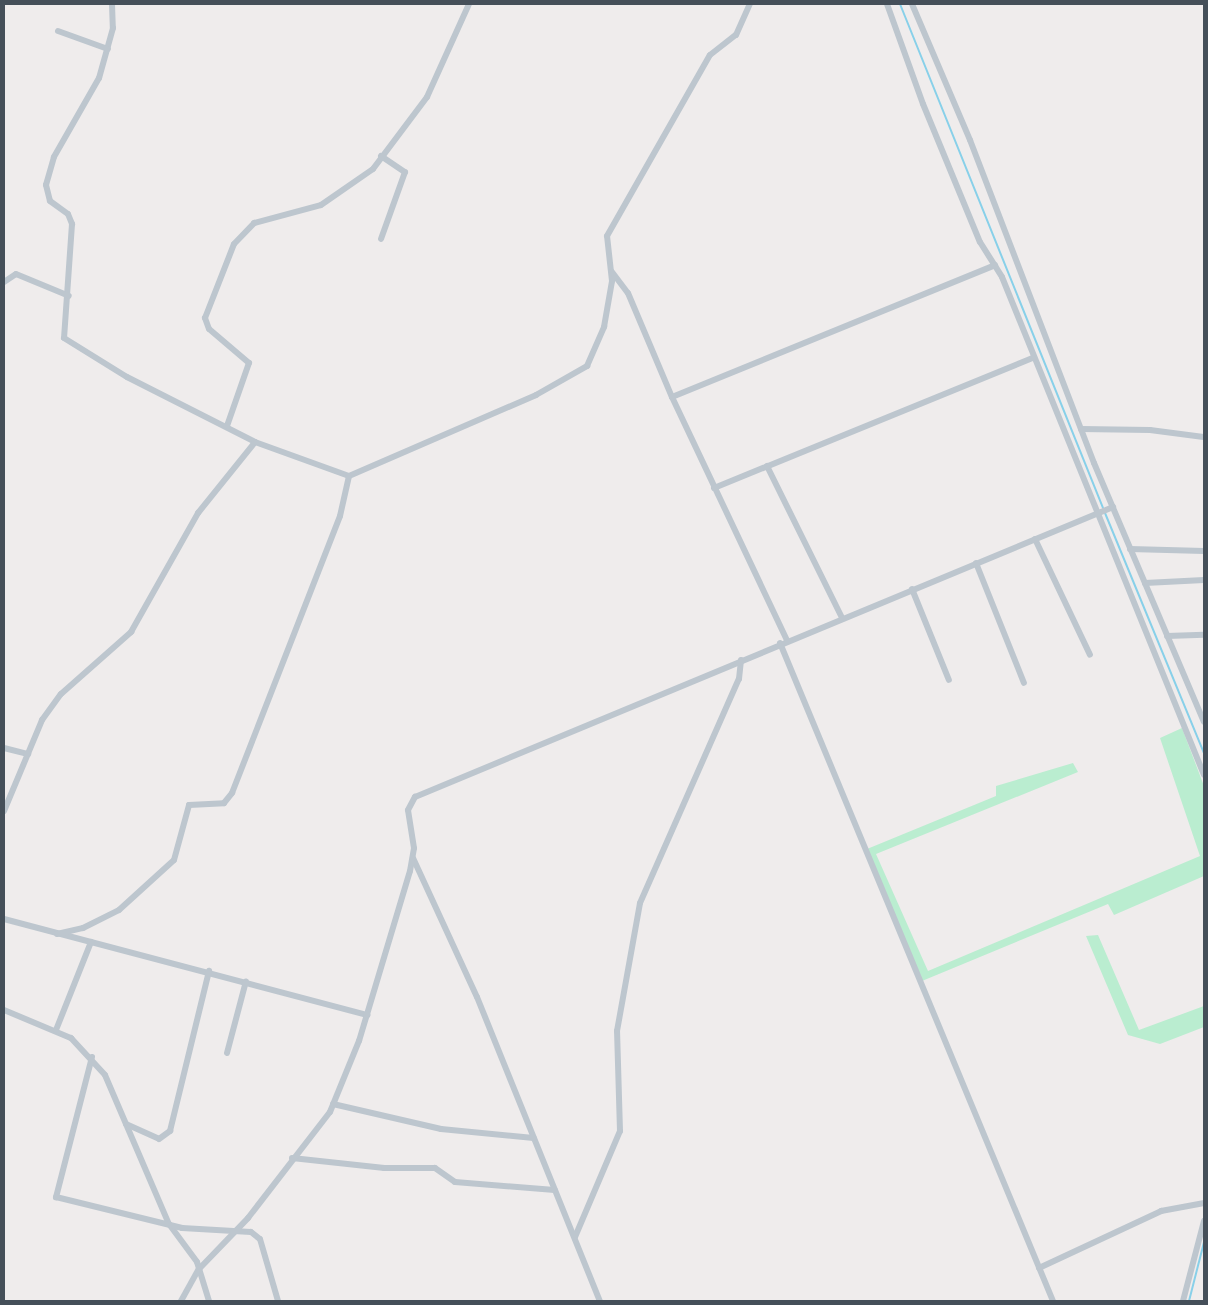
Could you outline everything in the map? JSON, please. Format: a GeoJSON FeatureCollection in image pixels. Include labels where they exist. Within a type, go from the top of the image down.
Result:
{"type":"FeatureCollection","features":[{"type":"Feature","properties":{"kind":"street"},"geometry":{"type":"LineString","coordinates":[[112,4],[113,28],[108,49],[89,100],[54,157],[46,185],[50,201],[71,220],[65,339],[127,377],[227,426],[255,442],[349,476],[582,372],[604,326],[612,272],[606,246],[611,228],[710,55],[736,35],[750,4]]}},
{"type":"Feature","properties":{"kind":"street"},"geometry":{"type":"LineString","coordinates":[[227,426],[249,363],[209,329],[205,318],[234,244],[258,220],[321,205],[346,191],[373,169],[427,97],[469,4]]}},
{"type":"Feature","properties":{"kind":"street"},"geometry":{"type":"LineString","coordinates":[[887,4],[923,104],[980,242],[995,265],[1032,358],[1100,511],[1204,776]]}},
{"type":"Feature","properties":{"kind":"street"},"geometry":{"type":"LineString","coordinates":[[912,4],[970,140],[1111,507],[1204,722]]}},
{"type":"Feature","properties":{"kind":"street"},"geometry":{"type":"LineString","coordinates":[[58,31],[108,49]]}},
{"type":"Feature","properties":{"kind":"street"},"geometry":{"type":"LineString","coordinates":[[381,156],[405,172],[381,239]]}},
{"type":"Feature","properties":{"kind":"street"},"geometry":{"type":"LineString","coordinates":[[672,398],[995,265]]}},
{"type":"Feature","properties":{"kind":"street"},"geometry":{"type":"LineString","coordinates":[[612,272],[628,293],[672,398],[787,640]]}},
{"type":"Feature","properties":{"kind":"street"},"geometry":{"type":"LineString","coordinates":[[4,282],[16,274],[68,296]]}},
{"type":"Feature","properties":{"kind":"street"},"geometry":{"type":"LineString","coordinates":[[714,488],[1032,358]]}},
{"type":"Feature","properties":{"kind":"street"},"geometry":{"type":"LineString","coordinates":[[1081,429],[1150,430],[1204,437]]}},
{"type":"Feature","properties":{"kind":"street"},"geometry":{"type":"LineString","coordinates":[[4,811],[42,720],[61,694],[131,632],[198,513],[255,442]]}},
{"type":"Feature","properties":{"kind":"street"},"geometry":{"type":"LineString","coordinates":[[767,466],[842,618]]}},
{"type":"Feature","properties":{"kind":"street"},"geometry":{"type":"LineString","coordinates":[[57,934],[84,928],[118,910],[174,860],[189,805],[224,803],[232,793],[340,516],[349,476]]}},
{"type":"Feature","properties":{"kind":"street"},"geometry":{"type":"LineString","coordinates":[[600,1301],[477,996],[414,858],[408,810],[415,797],[787,640],[1035,540],[1111,507]]}},
{"type":"Feature","properties":{"kind":"street"},"geometry":{"type":"LineString","coordinates":[[1035,540],[1090,655]]}},
{"type":"Feature","properties":{"kind":"street"},"geometry":{"type":"LineString","coordinates":[[1130,548],[1204,551]]}},
{"type":"Feature","properties":{"kind":"street"},"geometry":{"type":"LineString","coordinates":[[976,563],[1024,683]]}},
{"type":"Feature","properties":{"kind":"street"},"geometry":{"type":"LineString","coordinates":[[1145,583],[1204,580]]}},
{"type":"Feature","properties":{"kind":"street"},"geometry":{"type":"LineString","coordinates":[[912,589],[949,680]]}},
{"type":"Feature","properties":{"kind":"street"},"geometry":{"type":"LineString","coordinates":[[1166,636],[1204,635]]}},
{"type":"Feature","properties":{"kind":"street"},"geometry":{"type":"LineString","coordinates":[[780,644],[1053,1301]]}},
{"type":"Feature","properties":{"kind":"street"},"geometry":{"type":"LineString","coordinates":[[575,1237],[620,1132],[618,1026],[640,903],[739,679],[741,660]]}},
{"type":"Feature","properties":{"kind":"street"},"geometry":{"type":"LineString","coordinates":[[4,748],[28,754]]}},
{"type":"Feature","properties":{"kind":"street"},"geometry":{"type":"LineString","coordinates":[[180,1301],[199,1269],[235,1231],[333,1104],[368,1014],[414,858]]}},
{"type":"Feature","properties":{"kind":"street"},"geometry":{"type":"LineString","coordinates":[[4,919],[368,1014]]}},
{"type":"Feature","properties":{"kind":"street"},"geometry":{"type":"LineString","coordinates":[[56,1030],[91,942]]}},
{"type":"Feature","properties":{"kind":"street"},"geometry":{"type":"LineString","coordinates":[[126,1124],[159,1139],[170,1131],[209,971]]}},
{"type":"Feature","properties":{"kind":"street"},"geometry":{"type":"LineString","coordinates":[[227,1053],[246,981]]}},
{"type":"Feature","properties":{"kind":"street"},"geometry":{"type":"LineString","coordinates":[[4,1010],[56,1030],[92,1057],[109,1079],[168,1224],[199,1269],[209,1301]]}},
{"type":"Feature","properties":{"kind":"street"},"geometry":{"type":"LineString","coordinates":[[92,1057],[56,1197],[168,1224],[251,1232],[260,1239],[278,1301]]}},
{"type":"Feature","properties":{"kind":"street"},"geometry":{"type":"LineString","coordinates":[[333,1104],[442,1129],[534,1138]]}},
{"type":"Feature","properties":{"kind":"street"},"geometry":{"type":"LineString","coordinates":[[292,1158],[384,1168],[435,1168],[455,1182],[555,1190]]}},
{"type":"Feature","properties":{"kind":"street"},"geometry":{"type":"LineString","coordinates":[[1039,1268],[1161,1211],[1204,1203]]}},
{"type":"Feature","properties":{"kind":"street"},"geometry":{"type":"LineString","coordinates":[[1183,1301],[1204,1221]]}},
{"type":"Feature","properties":{"kind":"green space"},"geometry":{"type":"Polygon","coordinates":[[[1182,728],[1204,786],[1204,876],[1114,915],[1108,904],[922,981],[867,849],[996,796],[996,786],[1073,763],[1078,772],[876,854],[928,971],[1200,856],[1160,738],[1182,728]]]}},
{"type":"Feature","properties":{"kind":"green space"},"geometry":{"type":"Polygon","coordinates":[[[1098,935],[1139,1030],[1204,1006],[1204,1027],[1160,1044],[1128,1035],[1086,936],[1098,935]]]}},
{"type":"Feature","properties":{"kind":"waterway"},"geometry":{"type":"LineString","coordinates":[[900,4],[1103,508]]}},
{"type":"Feature","properties":{"kind":"waterway"},"geometry":{"type":"LineString","coordinates":[[1105,513],[1204,753]]}},
{"type":"Feature","properties":{"kind":"waterway"},"geometry":{"type":"LineString","coordinates":[[1189,1301],[1204,1242]]}}]}
